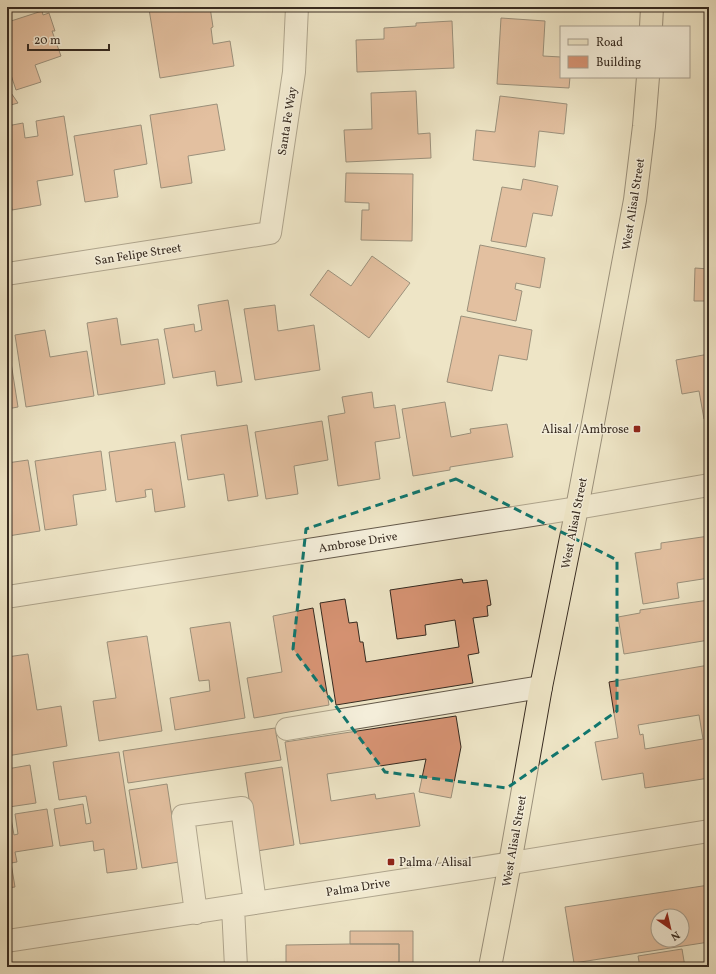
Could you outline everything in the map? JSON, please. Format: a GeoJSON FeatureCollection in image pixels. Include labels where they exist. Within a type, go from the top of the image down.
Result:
{"type":"FeatureCollection","features":[{"type":"Feature","properties":{"kind":"main road"},"geometry":{"type":"LineString","coordinates":[[651,26],[652,7]]}},
{"type":"Feature","properties":{"kind":"main road","name":"West Alisal Street"},"geometry":{"type":"LineString","coordinates":[[490,967],[541,687],[577,508],[635,200],[648,78]]}},
{"type":"Feature","properties":{"kind":"street","name":"Santa Fe Way"},"geometry":{"type":"LineString","coordinates":[[270,234],[294,72],[297,7]]}},
{"type":"Feature","properties":{"kind":"street","name":"San Felipe Street"},"geometry":{"type":"LineString","coordinates":[[7,274],[270,234]]}},
{"type":"Feature","properties":{"kind":"street","name":"Ambrose Drive"},"geometry":{"type":"LineString","coordinates":[[7,597],[577,508],[709,485]]}},
{"type":"Feature","properties":{"kind":"street"},"geometry":{"type":"LineString","coordinates":[[287,729],[541,687]]}},
{"type":"Feature","properties":{"kind":"street"},"geometry":{"type":"LineString","coordinates":[[196,913],[183,816],[242,808],[255,903]]}},
{"type":"Feature","properties":{"kind":"street","name":"Palma Drive"},"geometry":{"type":"LineString","coordinates":[[7,941],[196,913],[709,831]]}},
{"type":"Feature","properties":{"kind":"street"},"geometry":{"type":"LineString","coordinates":[[233,907],[236,967]]}},
{"type":"Feature","properties":{"kind":"highlighted area"},"geometry":{"type":"Polygon","coordinates":[[[456,479],[617,560],[617,711],[507,788],[385,772],[293,649],[306,529],[456,479]]]}},
{"type":"Feature","properties":{"kind":"building"},"geometry":{"type":"Polygon","coordinates":[[[161,7],[210,7],[213,27],[211,28],[213,44],[230,41],[234,66],[160,78],[149,9],[161,7]]]}},
{"type":"Feature","properties":{"kind":"building"},"geometry":{"type":"Polygon","coordinates":[[[42,11],[43,15],[49,13],[55,31],[52,31],[61,56],[35,65],[41,82],[16,90],[9,69],[7,69],[7,20],[8,22],[42,11]]]}},
{"type":"Feature","properties":{"kind":"building"},"geometry":{"type":"Polygon","coordinates":[[[501,18],[545,21],[543,56],[560,57],[560,78],[570,78],[569,88],[497,84],[501,18]]]}},
{"type":"Feature","properties":{"kind":"building"},"geometry":{"type":"Polygon","coordinates":[[[452,21],[454,68],[357,72],[356,40],[384,39],[384,28],[416,26],[416,23],[452,21]]]}},
{"type":"Feature","properties":{"kind":"building"},"geometry":{"type":"Polygon","coordinates":[[[7,87],[18,103],[7,106],[7,87]]]}},
{"type":"Feature","properties":{"kind":"building"},"geometry":{"type":"Polygon","coordinates":[[[416,91],[418,134],[430,133],[431,158],[346,162],[344,130],[372,129],[371,93],[416,91]]]}},
{"type":"Feature","properties":{"kind":"building"},"geometry":{"type":"Polygon","coordinates":[[[500,96],[567,104],[564,134],[539,131],[535,167],[473,160],[476,130],[495,132],[500,96]]]}},
{"type":"Feature","properties":{"kind":"building"},"geometry":{"type":"Polygon","coordinates":[[[217,104],[225,150],[188,156],[192,183],[161,188],[150,115],[217,104]]]}},
{"type":"Feature","properties":{"kind":"building"},"geometry":{"type":"Polygon","coordinates":[[[64,116],[73,175],[37,181],[41,205],[12,210],[7,178],[7,126],[23,123],[25,138],[38,136],[36,121],[64,116]]]}},
{"type":"Feature","properties":{"kind":"building"},"geometry":{"type":"Polygon","coordinates":[[[141,125],[147,164],[114,170],[118,197],[85,202],[74,136],[141,125]]]}},
{"type":"Feature","properties":{"kind":"building"},"geometry":{"type":"Polygon","coordinates":[[[346,173],[413,174],[412,241],[361,240],[362,210],[369,210],[369,203],[345,202],[346,173]]]}},
{"type":"Feature","properties":{"kind":"building"},"geometry":{"type":"Polygon","coordinates":[[[523,179],[558,186],[552,216],[533,213],[526,247],[491,241],[502,187],[521,190],[523,179]]]}},
{"type":"Feature","properties":{"kind":"building"},"geometry":{"type":"Polygon","coordinates":[[[480,245],[545,258],[540,288],[516,283],[515,289],[522,291],[516,321],[467,311],[480,245]]]}},
{"type":"Feature","properties":{"kind":"building"},"geometry":{"type":"Polygon","coordinates":[[[372,256],[410,283],[369,338],[310,295],[328,270],[351,286],[372,256]]]}},
{"type":"Feature","properties":{"kind":"building"},"geometry":{"type":"Polygon","coordinates":[[[695,268],[709,269],[709,301],[694,301],[695,268]]]}},
{"type":"Feature","properties":{"kind":"building"},"geometry":{"type":"Polygon","coordinates":[[[228,300],[242,382],[217,386],[215,371],[173,378],[164,329],[194,324],[195,332],[202,330],[198,305],[228,300]]]}},
{"type":"Feature","properties":{"kind":"building"},"geometry":{"type":"Polygon","coordinates":[[[275,305],[278,331],[314,325],[320,370],[255,380],[244,309],[275,305]]]}},
{"type":"Feature","properties":{"kind":"building"},"geometry":{"type":"Polygon","coordinates":[[[461,316],[532,330],[527,360],[499,355],[492,391],[447,382],[461,316]]]}},
{"type":"Feature","properties":{"kind":"building"},"geometry":{"type":"Polygon","coordinates":[[[117,318],[121,345],[158,339],[165,384],[98,395],[87,323],[117,318]]]}},
{"type":"Feature","properties":{"kind":"building"},"geometry":{"type":"Polygon","coordinates":[[[45,330],[50,357],[87,351],[94,396],[26,407],[15,335],[45,330]]]}},
{"type":"Feature","properties":{"kind":"building"},"geometry":{"type":"Polygon","coordinates":[[[7,337],[18,407],[7,409],[7,337]]]}},
{"type":"Feature","properties":{"kind":"building"},"geometry":{"type":"Polygon","coordinates":[[[709,354],[709,418],[704,419],[699,391],[682,394],[676,360],[709,354]]]}},
{"type":"Feature","properties":{"kind":"building"},"geometry":{"type":"Polygon","coordinates":[[[372,392],[374,408],[395,405],[400,438],[375,442],[380,479],[338,486],[328,416],[345,413],[342,397],[372,392]]]}},
{"type":"Feature","properties":{"kind":"building"},"geometry":{"type":"Polygon","coordinates":[[[445,402],[451,437],[471,433],[470,429],[507,424],[513,457],[450,467],[450,470],[413,476],[402,409],[445,402]]]}},
{"type":"Feature","properties":{"kind":"building"},"geometry":{"type":"Polygon","coordinates":[[[322,421],[328,460],[294,466],[298,494],[266,499],[255,432],[322,421]]]}},
{"type":"Feature","properties":{"kind":"building"},"geometry":{"type":"Polygon","coordinates":[[[247,425],[258,496],[228,501],[224,474],[188,480],[181,435],[247,425]]]}},
{"type":"Feature","properties":{"kind":"building"},"geometry":{"type":"Polygon","coordinates":[[[175,442],[185,507],[155,512],[152,489],[145,490],[146,497],[116,502],[109,452],[175,442]]]}},
{"type":"Feature","properties":{"kind":"building"},"geometry":{"type":"Polygon","coordinates":[[[101,451],[106,490],[73,495],[77,525],[45,530],[35,461],[101,451]]]}},
{"type":"Feature","properties":{"kind":"building"},"geometry":{"type":"Polygon","coordinates":[[[28,460],[40,531],[8,536],[7,463],[28,460]]]}},
{"type":"Feature","properties":{"kind":"building"},"geometry":{"type":"Polygon","coordinates":[[[709,536],[709,578],[677,583],[679,598],[643,604],[635,553],[661,549],[661,543],[709,536]]]}},
{"type":"Feature","properties":{"kind":"building"},"geometry":{"type":"Polygon","coordinates":[[[462,579],[463,583],[487,580],[491,605],[487,606],[488,616],[473,618],[479,653],[468,655],[473,683],[336,705],[320,603],[345,599],[349,623],[357,622],[360,642],[363,642],[366,662],[459,647],[455,620],[425,625],[426,635],[397,639],[390,590],[462,579]]]}},
{"type":"Feature","properties":{"kind":"building"},"geometry":{"type":"Polygon","coordinates":[[[709,600],[709,640],[624,654],[618,617],[640,613],[640,610],[709,600]]]}},
{"type":"Feature","properties":{"kind":"building"},"geometry":{"type":"Polygon","coordinates":[[[313,608],[329,705],[254,718],[247,678],[282,672],[273,616],[313,608]]]}},
{"type":"Feature","properties":{"kind":"building"},"geometry":{"type":"Polygon","coordinates":[[[230,622],[245,718],[175,730],[170,698],[210,691],[209,680],[199,681],[190,628],[230,622]]]}},
{"type":"Feature","properties":{"kind":"building"},"geometry":{"type":"Polygon","coordinates":[[[147,636],[162,731],[99,741],[93,701],[116,698],[107,642],[147,636]]]}},
{"type":"Feature","properties":{"kind":"building"},"geometry":{"type":"Polygon","coordinates":[[[28,654],[37,710],[61,706],[67,746],[7,756],[7,657],[28,654]]]}},
{"type":"Feature","properties":{"kind":"building"},"geometry":{"type":"Polygon","coordinates":[[[709,665],[709,696],[705,697],[706,703],[709,702],[709,778],[645,788],[643,773],[602,780],[595,742],[618,738],[609,682],[709,665]],[[699,715],[638,725],[640,735],[643,734],[645,749],[703,739],[699,715]]]}},
{"type":"Feature","properties":{"kind":"building"},"geometry":{"type":"Polygon","coordinates":[[[456,716],[461,747],[451,798],[419,792],[426,759],[327,774],[331,801],[375,794],[376,799],[414,793],[420,826],[300,844],[285,742],[456,716]]]}},
{"type":"Feature","properties":{"kind":"building"},"geometry":{"type":"Polygon","coordinates":[[[275,728],[281,760],[128,783],[123,751],[275,728]]]}},
{"type":"Feature","properties":{"kind":"building"},"geometry":{"type":"Polygon","coordinates":[[[119,752],[137,869],[107,873],[104,849],[94,851],[93,841],[60,846],[54,809],[83,804],[86,824],[91,823],[86,796],[59,800],[53,762],[119,752]]]}},
{"type":"Feature","properties":{"kind":"building"},"geometry":{"type":"Polygon","coordinates":[[[30,765],[36,803],[9,807],[14,835],[18,834],[15,814],[47,809],[53,846],[15,852],[17,862],[11,863],[15,887],[7,888],[7,769],[30,765]]]}},
{"type":"Feature","properties":{"kind":"building"},"geometry":{"type":"Polygon","coordinates":[[[282,767],[294,845],[257,851],[245,773],[282,767]]]}},
{"type":"Feature","properties":{"kind":"building"},"geometry":{"type":"Polygon","coordinates":[[[167,784],[179,862],[142,868],[129,790],[167,784]]]}},
{"type":"Feature","properties":{"kind":"building"},"geometry":{"type":"Polygon","coordinates":[[[709,885],[709,942],[690,945],[690,908],[650,908],[650,948],[670,948],[574,963],[565,907],[709,885]]]}},
{"type":"Feature","properties":{"kind":"building"},"geometry":{"type":"Polygon","coordinates":[[[350,931],[413,931],[413,967],[399,967],[399,944],[350,944],[350,931]]]}},
{"type":"Feature","properties":{"kind":"building"},"geometry":{"type":"Polygon","coordinates":[[[399,944],[399,967],[286,967],[286,945],[399,944]]]}},
{"type":"Feature","properties":{"kind":"building"},"geometry":{"type":"Polygon","coordinates":[[[682,949],[685,967],[640,967],[638,956],[682,949]]]}},
{"type":"Feature","properties":{"kind":"building"},"geometry":{"type":"Polygon","coordinates":[[[557,963],[578,967],[556,967],[557,963]]]}},
{"type":"Feature","properties":{"kind":"place","name":"Alisal / Ambrose"},"geometry":{"type":"Point","coordinates":[637,429]}},
{"type":"Feature","properties":{"kind":"place","name":"Palma / Alisal"},"geometry":{"type":"Point","coordinates":[391,862]}}]}
